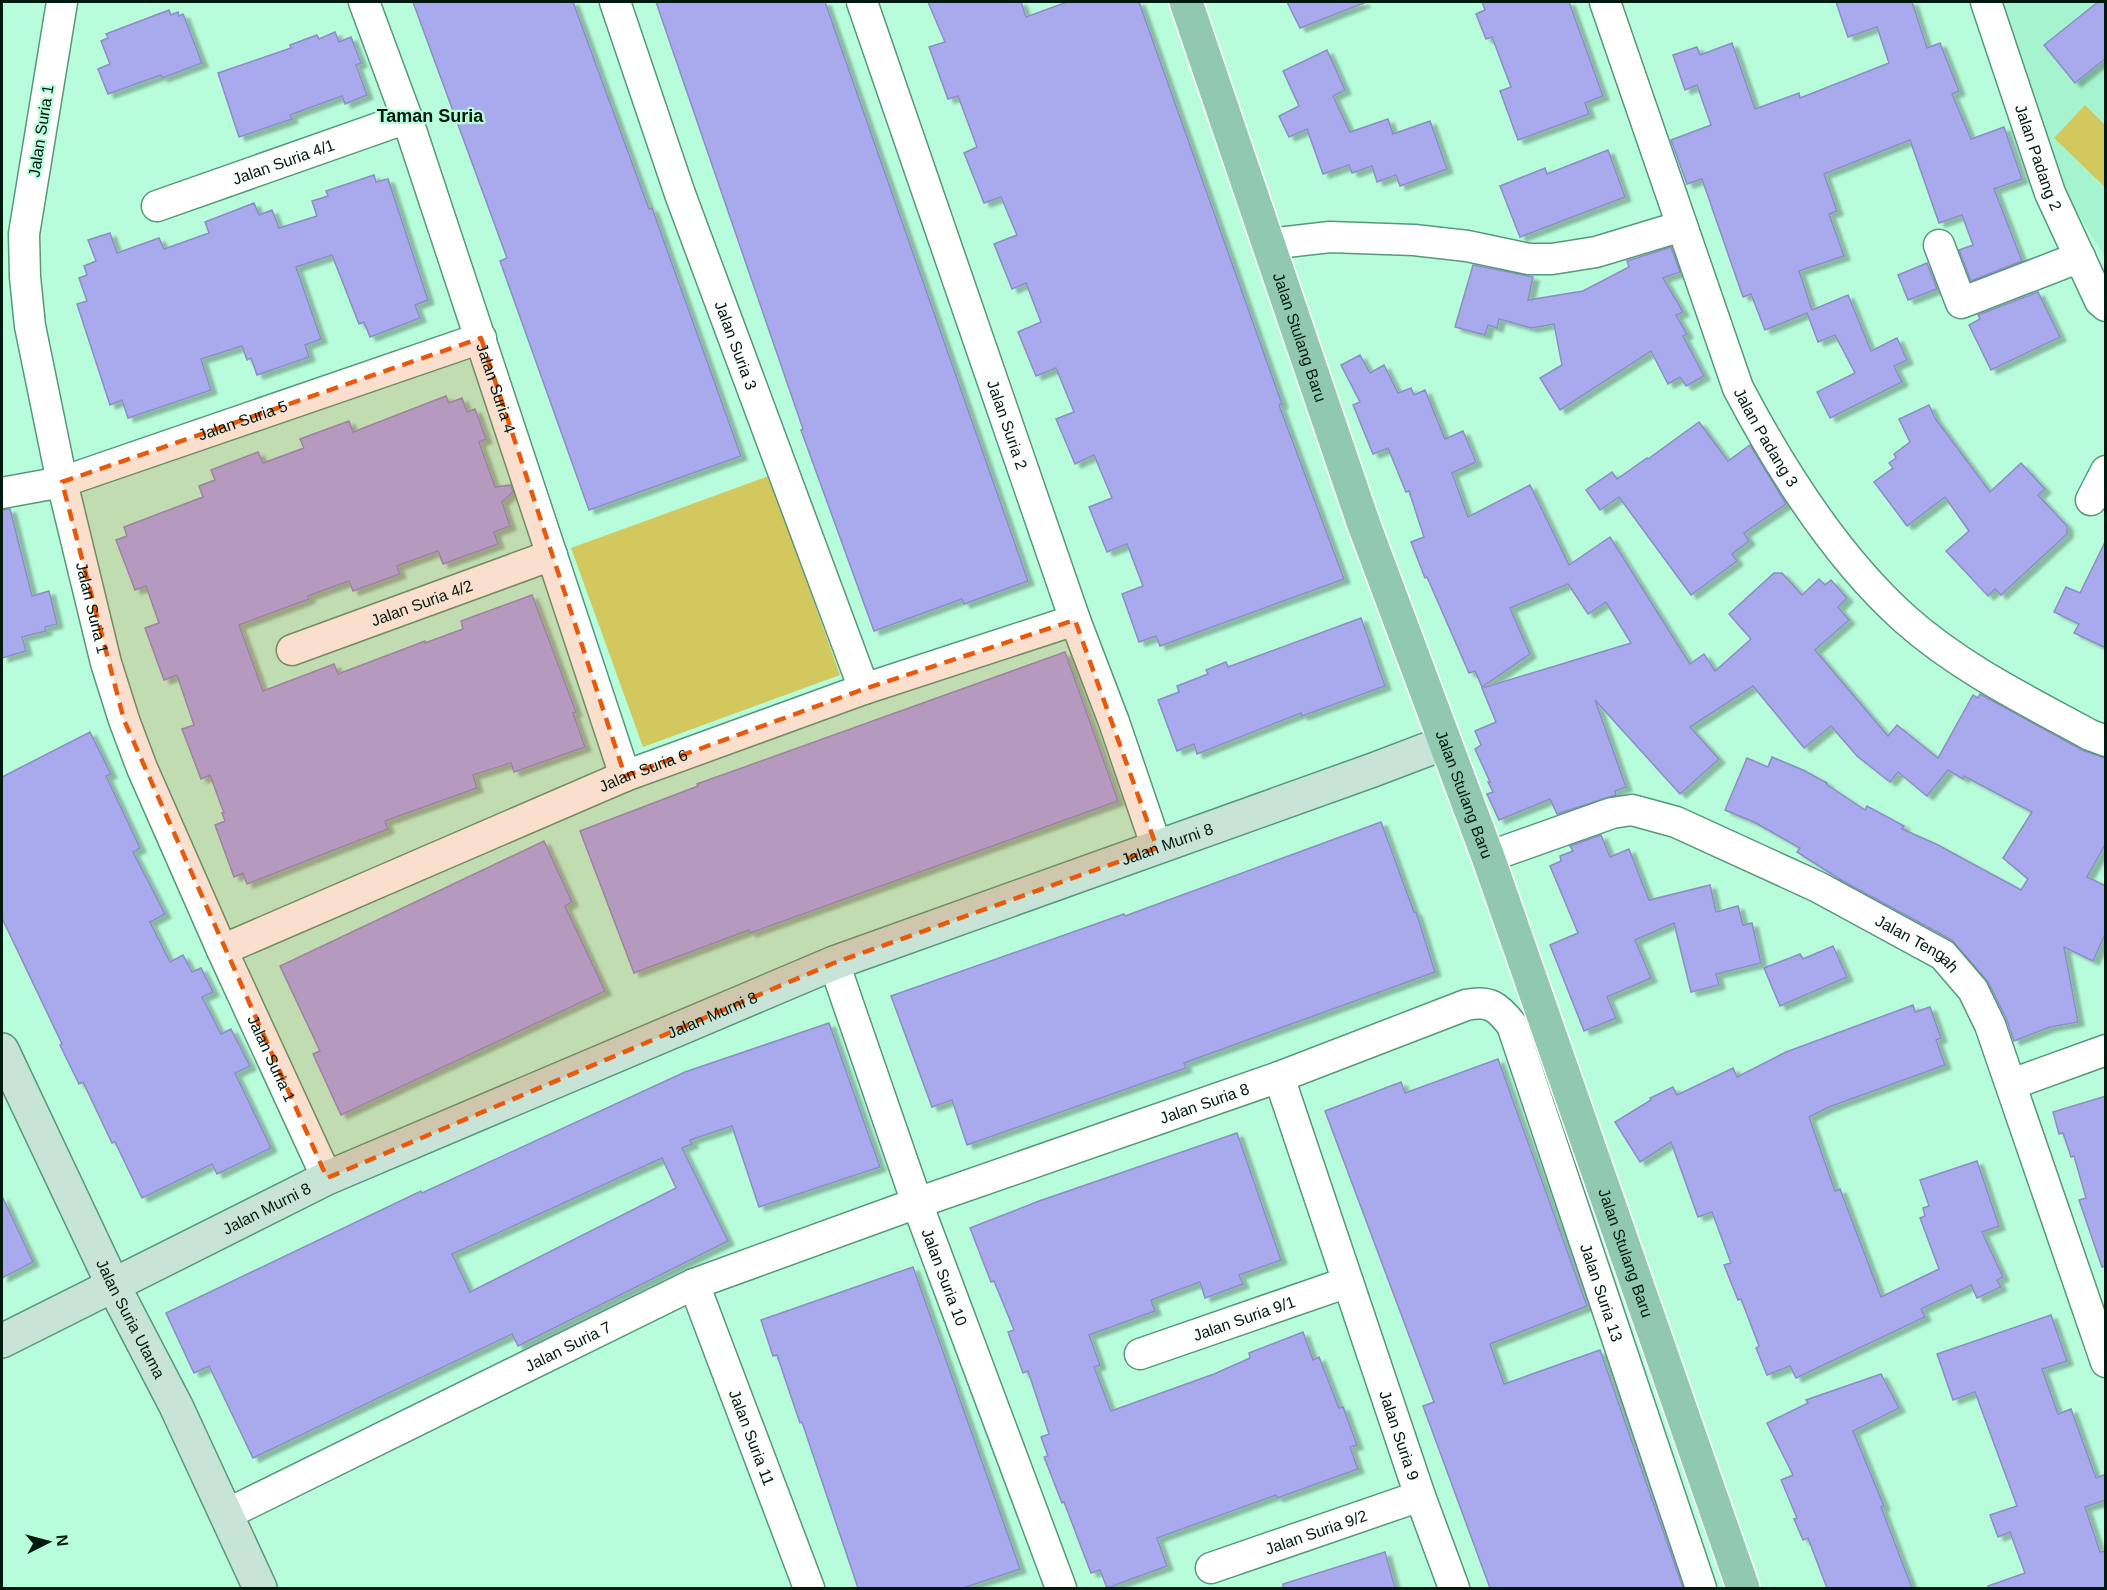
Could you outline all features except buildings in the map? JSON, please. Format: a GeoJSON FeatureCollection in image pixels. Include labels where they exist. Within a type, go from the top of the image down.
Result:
{"type":"FeatureCollection","features":[{"type":"Feature","properties":{"kind":"main road","name":"Jalan Stulang Baru"},"geometry":{"type":"LineString","coordinates":[[1186,2],[1364,522],[1488,857],[1743,1588]]}},
{"type":"Feature","properties":{"kind":"street","name":"Jalan Suria 1"},"geometry":{"type":"LineString","coordinates":[[62,2],[24,234],[25,277],[30,326],[62,482],[106,663],[123,720],[222,950],[327,1178]]}},
{"type":"Feature","properties":{"kind":"street","name":"Jalan Suria 4"},"geometry":{"type":"LineString","coordinates":[[364,2],[407,118],[625,776]]}},
{"type":"Feature","properties":{"kind":"street","name":"Jalan Suria 3"},"geometry":{"type":"LineString","coordinates":[[615,2],[680,194],[864,689]]}},
{"type":"Feature","properties":{"kind":"street","name":"Jalan Suria 2"},"geometry":{"type":"LineString","coordinates":[[862,2],[1075,620],[1114,722],[1157,848]]}},
{"type":"Feature","properties":{"kind":"street","name":"Jalan Padang 3"},"geometry":{"type":"LineString","coordinates":[[1605,2],[1719,337],[1743,398],[1763,437],[1808,504],[1856,568],[1905,619],[1991,681],[2090,735],[2106,741]]}},
{"type":"Feature","properties":{"kind":"street","name":"Jalan Padang 2"},"geometry":{"type":"LineString","coordinates":[[1986,2],[2050,194],[2100,301],[2106,306]]}},
{"type":"Feature","properties":{"kind":"street","name":"Jalan Suria 4/1"},"geometry":{"type":"LineString","coordinates":[[157,206],[407,118]]}},
{"type":"Feature","properties":{"kind":"street"},"geometry":{"type":"LineString","coordinates":[[1269,244],[1330,237],[1414,240],[1467,246],[1529,260],[1552,259],[1596,252],[1682,226]]}},
{"type":"Feature","properties":{"kind":"street"},"geometry":{"type":"LineString","coordinates":[[1939,245],[1961,303],[2079,257]]}},
{"type":"Feature","properties":{"kind":"street","name":"Jalan Suria 5"},"geometry":{"type":"LineString","coordinates":[[2,493],[62,482],[481,338]]}},
{"type":"Feature","properties":{"kind":"street"},"geometry":{"type":"LineString","coordinates":[[2091,500],[2106,471]]}},
{"type":"Feature","properties":{"kind":"street","name":"Jalan Suria 4/2"},"geometry":{"type":"LineString","coordinates":[[292,650],[552,555]]}},
{"type":"Feature","properties":{"kind":"street","name":"Jalan Suria 6"},"geometry":{"type":"LineString","coordinates":[[222,950],[625,776],[864,689],[1075,620]]}},
{"type":"Feature","properties":{"kind":"street","name":"Jalan Murni 8"},"geometry":{"type":"LineString","coordinates":[[2,1341],[327,1178],[834,963],[1444,743]]}},
{"type":"Feature","properties":{"kind":"street","name":"Jalan Tengah"},"geometry":{"type":"LineString","coordinates":[[1488,857],[1612,813],[1632,810],[1676,822],[1818,887],[1943,955],[1973,990],[1990,1025],[2106,1362]]}},
{"type":"Feature","properties":{"kind":"street","name":"Jalan Suria 10"},"geometry":{"type":"LineString","coordinates":[[834,963],[917,1203],[1061,1588]]}},
{"type":"Feature","properties":{"kind":"street","name":"Jalan Suria 8"},"geometry":{"type":"LineString","coordinates":[[917,1203],[1279,1077],[1466,1005],[1491,1004]]}},
{"type":"Feature","properties":{"kind":"street","name":"Jalan Suria 13"},"geometry":{"type":"LineString","coordinates":[[1491,1004],[1503,1013],[1512,1025],[1701,1588]]}},
{"type":"Feature","properties":{"kind":"street","name":"Jalan Suria Utama"},"geometry":{"type":"LineString","coordinates":[[2,1050],[113,1285],[176,1406],[260,1588]]}},
{"type":"Feature","properties":{"kind":"street"},"geometry":{"type":"LineString","coordinates":[[2012,1084],[2106,1050]]}},
{"type":"Feature","properties":{"kind":"street","name":"Jalan Suria 9"},"geometry":{"type":"LineString","coordinates":[[1279,1077],[1420,1496],[1454,1588]]}},
{"type":"Feature","properties":{"kind":"street","name":"Jalan Suria 7"},"geometry":{"type":"LineString","coordinates":[[227,1514],[694,1284],[917,1203]]}},
{"type":"Feature","properties":{"kind":"street","name":"Jalan Suria 9/1"},"geometry":{"type":"LineString","coordinates":[[1140,1354],[1348,1282]]}},
{"type":"Feature","properties":{"kind":"street","name":"Jalan Suria 11"},"geometry":{"type":"LineString","coordinates":[[694,1284],[809,1588]]}},
{"type":"Feature","properties":{"kind":"street","name":"Jalan Suria 9/2"},"geometry":{"type":"LineString","coordinates":[[1212,1568],[1420,1496]]}},
{"type":"Feature","properties":{"kind":"highlighted area"},"geometry":{"type":"Polygon","coordinates":[[[481,338],[625,776],[864,689],[1075,620],[1157,848],[834,963],[327,1178],[124,720],[62,482],[481,338]]]}},
{"type":"Feature","properties":{"kind":"shaded area"},"geometry":{"type":"Polygon","coordinates":[[[2000,2],[2105,2],[2105,257],[2069,200],[2000,2]]]}},
{"type":"Feature","properties":{"kind":"shaded area"},"geometry":{"type":"Polygon","coordinates":[[[2085,105],[2105,125],[2105,187],[2054,138],[2085,105]]]}},
{"type":"Feature","properties":{"kind":"shaded area"},"geometry":{"type":"Polygon","coordinates":[[[769,476],[840,675],[643,747],[571,548],[769,476]]]}},
{"type":"Feature","properties":{"kind":"district","name":"Taman Suria"},"geometry":{"type":"Point","coordinates":[430,116]}}]}
